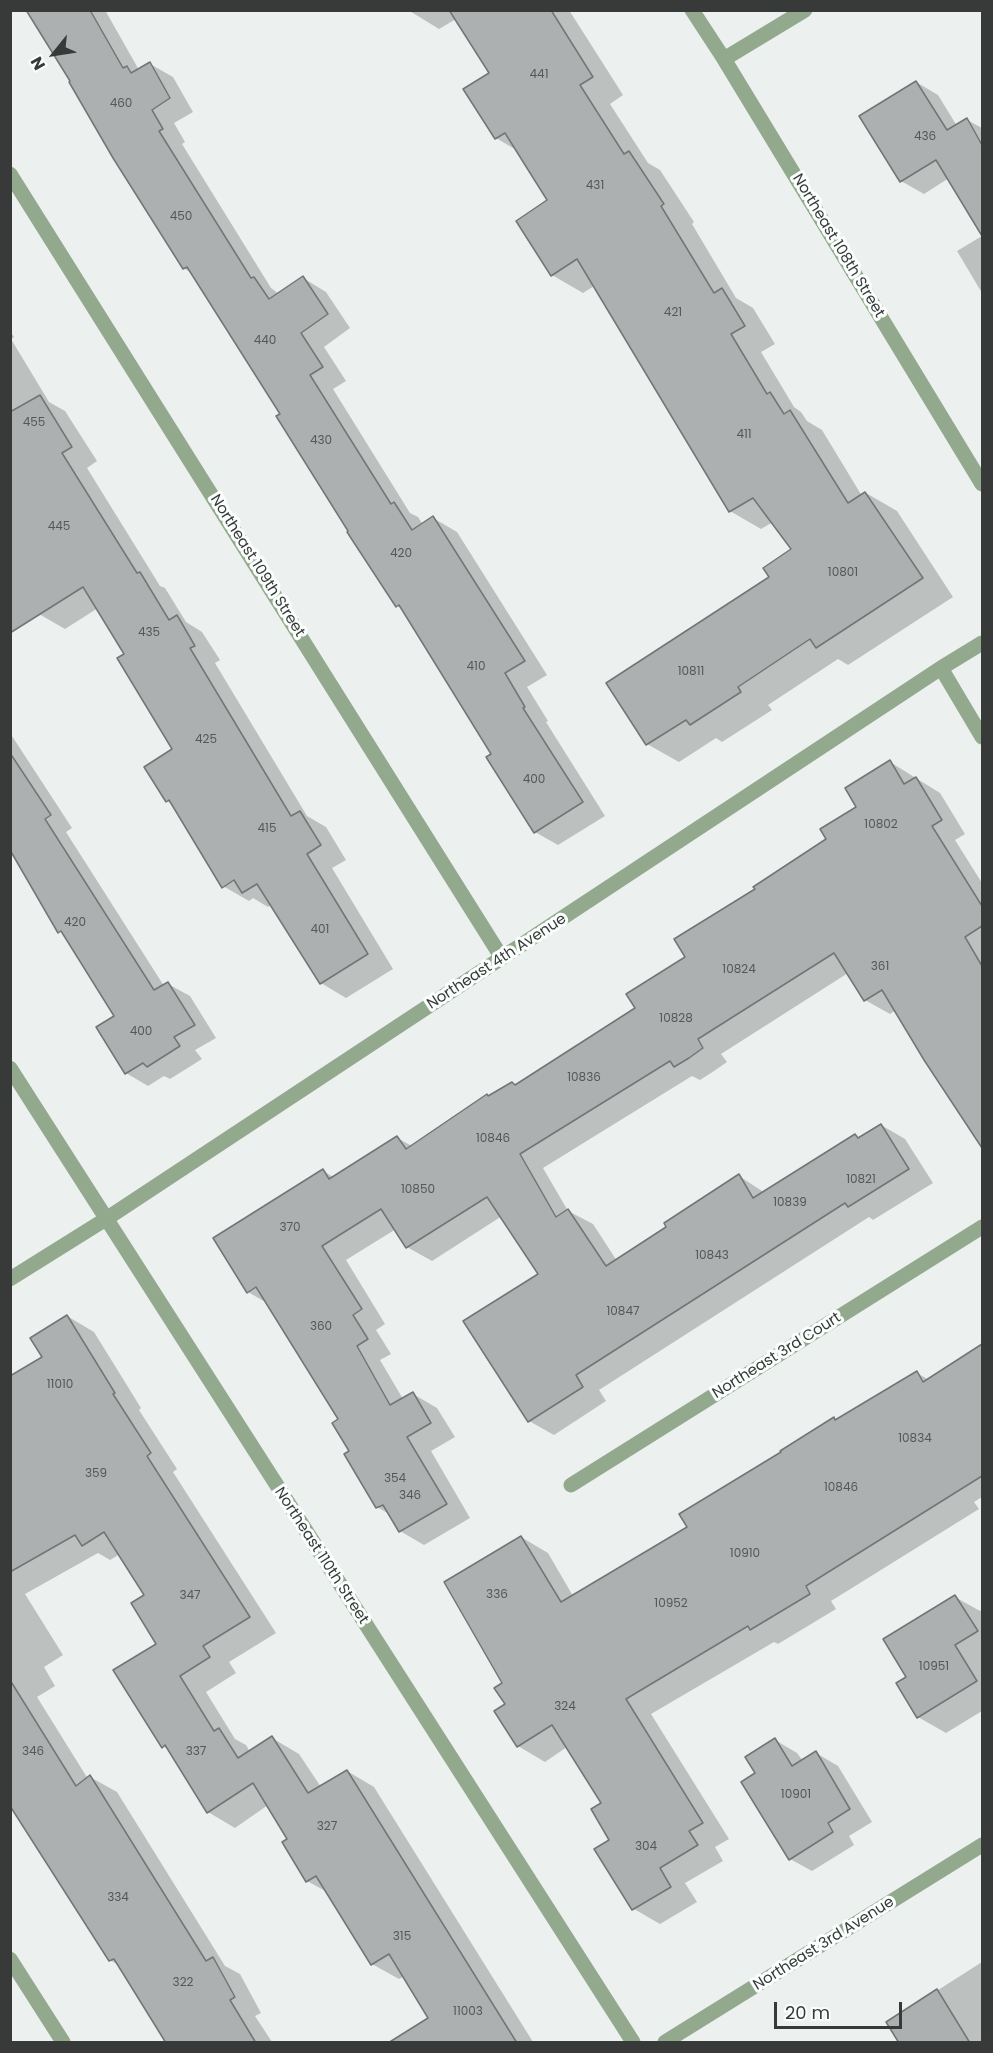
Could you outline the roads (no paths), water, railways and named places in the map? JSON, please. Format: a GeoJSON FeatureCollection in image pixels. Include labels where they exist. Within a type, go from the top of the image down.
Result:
{"type":"FeatureCollection","features":[{"type":"Feature","properties":{"kind":"street","name":"Northeast 108th Street"},"geometry":{"type":"LineString","coordinates":[[692,10],[982,484]]}},
{"type":"Feature","properties":{"kind":"street"},"geometry":{"type":"LineString","coordinates":[[724,59],[805,10]]}},
{"type":"Feature","properties":{"kind":"street","name":"Northeast 109th Street"},"geometry":{"type":"LineString","coordinates":[[10,174],[502,958]]}},
{"type":"Feature","properties":{"kind":"street","name":"Northeast 4th Avenue"},"geometry":{"type":"LineString","coordinates":[[10,1279],[106,1219],[982,643]]}},
{"type":"Feature","properties":{"kind":"street"},"geometry":{"type":"LineString","coordinates":[[941,668],[982,737]]}},
{"type":"Feature","properties":{"kind":"street","name":"Northeast 110th Street"},"geometry":{"type":"LineString","coordinates":[[10,1068],[633,2043]]}},
{"type":"Feature","properties":{"kind":"street","name":"Northeast 3rd Court"},"geometry":{"type":"LineString","coordinates":[[571,1485],[982,1227]]}},
{"type":"Feature","properties":{"kind":"street","name":"Northeast 3rd Avenue"},"geometry":{"type":"LineString","coordinates":[[665,2043],[982,1845]]}},
{"type":"Feature","properties":{"kind":"street"},"geometry":{"type":"LineString","coordinates":[[10,1959],[63,2043]]}}]}
